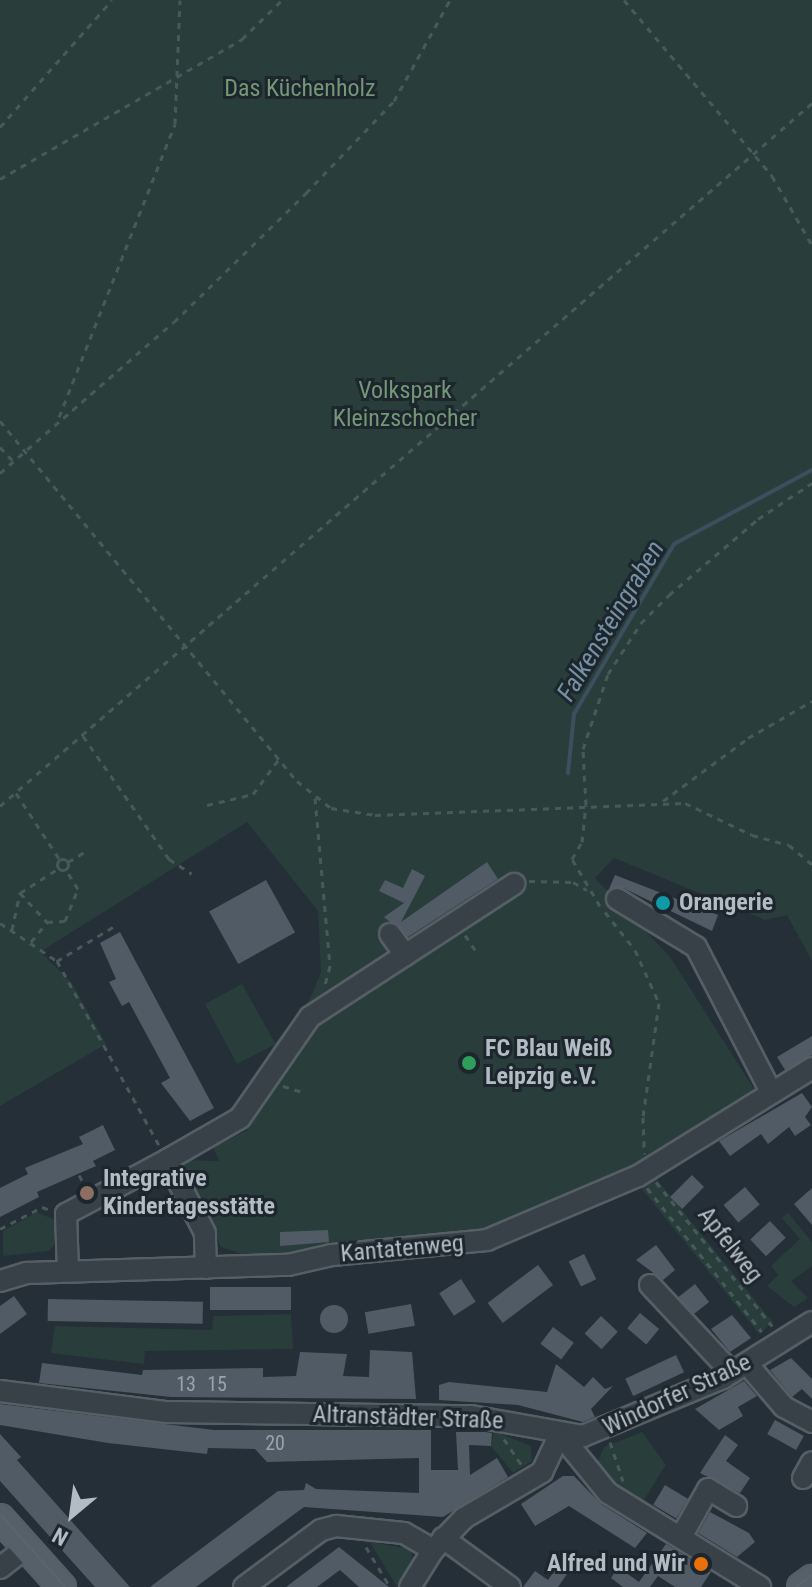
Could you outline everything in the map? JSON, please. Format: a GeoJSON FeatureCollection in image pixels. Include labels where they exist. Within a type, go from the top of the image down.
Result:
{"type":"FeatureCollection","features":[{"type":"Feature","properties":{"kind":"main road"},"geometry":{"type":"LineString","coordinates":[[0,1518],[62,1587]]}},
{"type":"Feature","properties":{"kind":"main road"},"geometry":{"type":"LineString","coordinates":[[801,1587],[812,1579]]}},
{"type":"Feature","properties":{"kind":"street"},"geometry":{"type":"LineString","coordinates":[[68,1271],[66,1214],[240,1118],[290,1038],[310,1017],[514,884]]}},
{"type":"Feature","properties":{"kind":"street"},"geometry":{"type":"LineString","coordinates":[[617,899],[696,947],[770,1090]]}},
{"type":"Feature","properties":{"kind":"street"},"geometry":{"type":"LineString","coordinates":[[390,934],[405,955]]}},
{"type":"Feature","properties":{"kind":"street","name":"Kantatenweg"},"geometry":{"type":"LineString","coordinates":[[0,1281],[68,1271],[288,1265],[332,1255],[487,1240],[642,1174],[770,1090],[812,1068]]}},
{"type":"Feature","properties":{"kind":"street"},"geometry":{"type":"LineString","coordinates":[[167,1160],[205,1233],[206,1268]]}},
{"type":"Feature","properties":{"kind":"street"},"geometry":{"type":"LineString","coordinates":[[650,1285],[784,1407],[812,1422]]}},
{"type":"Feature","properties":{"kind":"street","name":"Windorfer Straße"},"geometry":{"type":"LineString","coordinates":[[560,1434],[607,1431],[740,1369],[812,1322]]}},
{"type":"Feature","properties":{"kind":"street","name":"Altranstädter Straße"},"geometry":{"type":"LineString","coordinates":[[0,1391],[167,1412],[488,1418],[560,1434]]}},
{"type":"Feature","properties":{"kind":"street"},"geometry":{"type":"LineString","coordinates":[[410,1587],[438,1544],[464,1518],[542,1472],[560,1434],[596,1481],[760,1587]]}},
{"type":"Feature","properties":{"kind":"street"},"geometry":{"type":"LineString","coordinates":[[681,1537],[708,1489],[736,1506]]}},
{"type":"Feature","properties":{"kind":"street"},"geometry":{"type":"LineString","coordinates":[[244,1587],[321,1530],[336,1526],[404,1533],[438,1544],[510,1587]]}},
{"type":"Feature","properties":{"kind":"street"},"geometry":{"type":"LineString","coordinates":[[0,1568],[26,1548]]}},
{"type":"Feature","properties":{"kind":"path"},"geometry":{"type":"LineString","coordinates":[[0,127],[112,0]]}},
{"type":"Feature","properties":{"kind":"path"},"geometry":{"type":"LineString","coordinates":[[58,420],[175,124],[182,74],[180,0]]}},
{"type":"Feature","properties":{"kind":"path"},"geometry":{"type":"LineString","coordinates":[[0,179],[242,39],[282,0]]}},
{"type":"Feature","properties":{"kind":"path"},"geometry":{"type":"LineString","coordinates":[[0,473],[174,322],[394,101],[450,0]]}},
{"type":"Feature","properties":{"kind":"path"},"geometry":{"type":"LineString","coordinates":[[624,0],[772,176],[812,245]]}},
{"type":"Feature","properties":{"kind":"path"},"geometry":{"type":"LineString","coordinates":[[0,806],[812,103]]}},
{"type":"Feature","properties":{"kind":"path"},"geometry":{"type":"LineString","coordinates":[[0,421],[279,759],[315,797],[341,811],[375,815],[685,803],[789,845],[812,864]]}},
{"type":"Feature","properties":{"kind":"path"},"geometry":{"type":"LineString","coordinates":[[0,447],[14,462]]}},
{"type":"Feature","properties":{"kind":"path"},"geometry":{"type":"LineString","coordinates":[[719,1259],[710,1265],[666,1212],[642,1174],[643,1117],[659,1003],[635,950],[587,890],[572,859],[582,842],[586,805],[580,775],[590,719],[633,634],[734,539],[812,483]]}},
{"type":"Feature","properties":{"kind":"path"},"geometry":{"type":"LineString","coordinates":[[662,802],[760,730],[812,701]]}},
{"type":"Feature","properties":{"kind":"path"},"geometry":{"type":"LineString","coordinates":[[83,736],[169,859],[192,874]]}},
{"type":"Feature","properties":{"kind":"path"},"geometry":{"type":"LineString","coordinates":[[207,805],[253,794],[279,759]]}},
{"type":"Feature","properties":{"kind":"path"},"geometry":{"type":"LineString","coordinates":[[16,793],[60,860],[59,868]]}},
{"type":"Feature","properties":{"kind":"path"},"geometry":{"type":"LineString","coordinates":[[310,1017],[330,966],[315,797]]}},
{"type":"Feature","properties":{"kind":"path"},"geometry":{"type":"LineString","coordinates":[[60,860],[68,862],[88,850]]}},
{"type":"Feature","properties":{"kind":"path"},"geometry":{"type":"LineString","coordinates":[[66,870],[68,862]]}},
{"type":"Feature","properties":{"kind":"path"},"geometry":{"type":"LineString","coordinates":[[12,930],[20,893],[59,868],[66,870],[78,889],[65,921],[47,922],[31,942]]}},
{"type":"Feature","properties":{"kind":"path"},"geometry":{"type":"LineString","coordinates":[[514,884],[553,879],[587,890]]}},
{"type":"Feature","properties":{"kind":"path"},"geometry":{"type":"LineString","coordinates":[[20,893],[47,922]]}},
{"type":"Feature","properties":{"kind":"path"},"geometry":{"type":"LineString","coordinates":[[0,923],[57,961],[167,1160]]}},
{"type":"Feature","properties":{"kind":"path"},"geometry":{"type":"LineString","coordinates":[[57,961],[113,927]]}},
{"type":"Feature","properties":{"kind":"path","name":"Apfelweg"},"geometry":{"type":"LineString","coordinates":[[642,1174],[679,1209],[774,1329],[765,1336],[710,1265]]}},
{"type":"Feature","properties":{"kind":"path"},"geometry":{"type":"LineString","coordinates":[[0,1229],[42,1207],[66,1214]]}},
{"type":"Feature","properties":{"kind":"path"},"geometry":{"type":"LineString","coordinates":[[666,1212],[679,1209]]}},
{"type":"Feature","properties":{"kind":"path"},"geometry":{"type":"LineString","coordinates":[[692,1241],[703,1240]]}},
{"type":"Feature","properties":{"kind":"path"},"geometry":{"type":"LineString","coordinates":[[488,1418],[530,1479]]}},
{"type":"Feature","properties":{"kind":"path"},"geometry":{"type":"LineString","coordinates":[[607,1431],[631,1504]]}},
{"type":"Feature","properties":{"kind":"path"},"geometry":{"type":"LineString","coordinates":[[336,1526],[371,1550],[390,1587]]}},
{"type":"Feature","properties":{"kind":"green space","name":"Volkspark Kleinzschocher"},"geometry":{"type":"Polygon","coordinates":[[[0,0],[812,0],[812,961],[787,915],[765,920],[614,858],[595,878],[670,957],[754,1089],[625,1173],[481,1234],[257,1259],[221,1247],[182,1160],[219,1161],[213,1147],[248,1130],[240,1118],[224,1115],[251,1085],[274,1045],[237,1064],[205,1004],[242,984],[275,1043],[310,999],[321,972],[318,911],[247,822],[40,952],[71,982],[106,1044],[0,1106],[0,0]]]}},
{"type":"Feature","properties":{"kind":"green space"},"geometry":{"type":"Polygon","coordinates":[[[656,1178],[773,1323],[759,1334],[642,1189],[656,1178]]]}},
{"type":"Feature","properties":{"kind":"green space"},"geometry":{"type":"Polygon","coordinates":[[[37,1212],[57,1221],[58,1242],[48,1251],[3,1256],[3,1231],[37,1212]]]}},
{"type":"Feature","properties":{"kind":"green space"},"geometry":{"type":"Polygon","coordinates":[[[788,1213],[812,1242],[812,1266],[791,1281],[808,1298],[794,1307],[767,1286],[778,1275],[771,1266],[800,1239],[782,1218],[788,1213]]]}},
{"type":"Feature","properties":{"kind":"green space"},"geometry":{"type":"Polygon","coordinates":[[[291,1314],[293,1349],[145,1351],[144,1364],[51,1353],[55,1326],[212,1330],[213,1316],[291,1314]]]}},
{"type":"Feature","properties":{"kind":"green space"},"geometry":{"type":"Polygon","coordinates":[[[494,1431],[531,1446],[532,1461],[513,1473],[491,1446],[494,1431]]]}},
{"type":"Feature","properties":{"kind":"green space"},"geometry":{"type":"Polygon","coordinates":[[[642,1432],[666,1465],[642,1503],[606,1478],[597,1463],[604,1447],[642,1432]]]}},
{"type":"Feature","properties":{"kind":"green space"},"geometry":{"type":"Polygon","coordinates":[[[370,1542],[411,1549],[413,1561],[397,1587],[370,1542]]]}},
{"type":"Feature","properties":{"kind":"building"},"geometry":{"type":"Polygon","coordinates":[[[487,862],[498,879],[408,937],[384,917],[404,903],[379,891],[385,880],[403,888],[412,869],[425,876],[401,922],[487,862]]]}},
{"type":"Feature","properties":{"kind":"building","name":"Orangerie"},"geometry":{"type":"Polygon","coordinates":[[[615,875],[718,915],[712,931],[623,888],[609,889],[615,875]]]}},
{"type":"Feature","properties":{"kind":"building"},"geometry":{"type":"Polygon","coordinates":[[[266,880],[295,932],[238,964],[209,912],[266,880]]]}},
{"type":"Feature","properties":{"kind":"building"},"geometry":{"type":"Polygon","coordinates":[[[120,932],[214,1108],[190,1121],[161,1083],[170,1078],[129,1002],[122,1006],[109,982],[116,979],[100,943],[120,932]]]}},
{"type":"Feature","properties":{"kind":"building"},"geometry":{"type":"Polygon","coordinates":[[[812,1036],[812,1055],[785,1070],[777,1057],[812,1036]]]}},
{"type":"Feature","properties":{"kind":"building"},"geometry":{"type":"Polygon","coordinates":[[[802,1093],[812,1107],[805,1117],[811,1125],[795,1136],[789,1127],[768,1144],[761,1134],[730,1156],[719,1141],[802,1093]]]}},
{"type":"Feature","properties":{"kind":"building"},"geometry":{"type":"Polygon","coordinates":[[[103,1125],[115,1150],[93,1161],[96,1166],[37,1192],[39,1197],[0,1217],[0,1188],[28,1174],[25,1168],[83,1144],[79,1137],[103,1125]]]}},
{"type":"Feature","properties":{"kind":"building"},"geometry":{"type":"Polygon","coordinates":[[[692,1175],[704,1187],[682,1209],[670,1197],[692,1175]]]}},
{"type":"Feature","properties":{"kind":"building"},"geometry":{"type":"Polygon","coordinates":[[[745,1187],[760,1205],[738,1223],[724,1205],[745,1187]]]}},
{"type":"Feature","properties":{"kind":"building"},"geometry":{"type":"Polygon","coordinates":[[[812,1188],[812,1225],[794,1204],[812,1188]]]}},
{"type":"Feature","properties":{"kind":"building"},"geometry":{"type":"Polygon","coordinates":[[[770,1221],[786,1238],[766,1256],[750,1239],[770,1221]]]}},
{"type":"Feature","properties":{"kind":"building"},"geometry":{"type":"Polygon","coordinates":[[[328,1230],[329,1242],[280,1246],[280,1232],[328,1230]]]}},
{"type":"Feature","properties":{"kind":"building"},"geometry":{"type":"Polygon","coordinates":[[[656,1245],[675,1270],[663,1280],[636,1260],[656,1245]]]}},
{"type":"Feature","properties":{"kind":"building"},"geometry":{"type":"Polygon","coordinates":[[[584,1254],[596,1279],[581,1287],[569,1261],[584,1254]]]}},
{"type":"Feature","properties":{"kind":"building"},"geometry":{"type":"Polygon","coordinates":[[[538,1265],[553,1285],[503,1323],[488,1303],[538,1265]]]}},
{"type":"Feature","properties":{"kind":"building"},"geometry":{"type":"Polygon","coordinates":[[[461,1279],[476,1302],[454,1316],[439,1293],[461,1279]]]}},
{"type":"Feature","properties":{"kind":"building"},"geometry":{"type":"Polygon","coordinates":[[[695,1284],[709,1302],[693,1315],[678,1297],[695,1284]]]}},
{"type":"Feature","properties":{"kind":"building"},"geometry":{"type":"Polygon","coordinates":[[[210,1287],[291,1287],[291,1310],[210,1310],[210,1287]]]}},
{"type":"Feature","properties":{"kind":"building"},"geometry":{"type":"Polygon","coordinates":[[[14,1296],[27,1314],[0,1334],[0,1306],[14,1296]]]}},
{"type":"Feature","properties":{"kind":"building"},"geometry":{"type":"Polygon","coordinates":[[[48,1299],[203,1302],[203,1324],[48,1321],[48,1299]]]}},
{"type":"Feature","properties":{"kind":"building"},"geometry":{"type":"Polygon","coordinates":[[[411,1304],[415,1326],[369,1334],[365,1312],[411,1304]]]}},
{"type":"Feature","properties":{"kind":"building"},"geometry":{"type":"Polygon","coordinates":[[[334,1305],[344,1309],[348,1319],[344,1329],[334,1333],[324,1329],[320,1319],[324,1309],[334,1305]]]}},
{"type":"Feature","properties":{"kind":"building"},"geometry":{"type":"Polygon","coordinates":[[[640,1313],[659,1329],[646,1344],[627,1328],[640,1313]]]}},
{"type":"Feature","properties":{"kind":"building"},"geometry":{"type":"Polygon","coordinates":[[[732,1315],[751,1338],[730,1352],[711,1329],[732,1315]]]}},
{"type":"Feature","properties":{"kind":"building"},"geometry":{"type":"Polygon","coordinates":[[[601,1316],[618,1332],[601,1349],[585,1334],[601,1316]]]}},
{"type":"Feature","properties":{"kind":"building"},"geometry":{"type":"Polygon","coordinates":[[[553,1327],[574,1343],[561,1359],[540,1344],[553,1327]]]}},
{"type":"Feature","properties":{"kind":"building"},"geometry":{"type":"Polygon","coordinates":[[[370,1350],[412,1352],[416,1399],[171,1397],[39,1383],[42,1363],[142,1375],[143,1370],[263,1368],[263,1377],[296,1376],[300,1352],[347,1354],[343,1376],[369,1377],[370,1350]]]}},
{"type":"Feature","properties":{"kind":"building"},"geometry":{"type":"Polygon","coordinates":[[[676,1355],[684,1372],[633,1396],[625,1379],[676,1355]]]}},
{"type":"Feature","properties":{"kind":"building"},"geometry":{"type":"Polygon","coordinates":[[[791,1358],[812,1379],[812,1399],[802,1389],[792,1397],[770,1370],[791,1358]]]}},
{"type":"Feature","properties":{"kind":"building"},"geometry":{"type":"Polygon","coordinates":[[[556,1364],[584,1387],[593,1377],[605,1389],[613,1386],[591,1409],[595,1417],[583,1422],[518,1405],[439,1400],[439,1385],[449,1382],[547,1392],[556,1364]]]}},
{"type":"Feature","properties":{"kind":"building"},"geometry":{"type":"Polygon","coordinates":[[[744,1381],[757,1396],[738,1407],[743,1416],[719,1430],[695,1409],[744,1381]]]}},
{"type":"Feature","properties":{"kind":"building"},"geometry":{"type":"Polygon","coordinates":[[[0,1404],[214,1430],[431,1430],[431,1470],[458,1470],[456,1432],[492,1433],[491,1446],[469,1445],[470,1475],[497,1458],[508,1477],[443,1517],[304,1507],[196,1587],[150,1587],[278,1491],[304,1490],[306,1483],[316,1489],[419,1493],[419,1458],[267,1462],[255,1449],[208,1448],[207,1454],[108,1443],[0,1425],[0,1404]]]}},
{"type":"Feature","properties":{"kind":"building"},"geometry":{"type":"Polygon","coordinates":[[[775,1420],[804,1436],[796,1450],[767,1434],[775,1420]]]}},
{"type":"Feature","properties":{"kind":"building"},"geometry":{"type":"Polygon","coordinates":[[[0,1434],[21,1457],[17,1460],[130,1587],[95,1587],[0,1481],[0,1434]]]}},
{"type":"Feature","properties":{"kind":"building"},"geometry":{"type":"Polygon","coordinates":[[[725,1435],[738,1445],[726,1461],[750,1478],[740,1493],[700,1473],[725,1435]]]}},
{"type":"Feature","properties":{"kind":"building"},"geometry":{"type":"Polygon","coordinates":[[[563,1476],[574,1476],[601,1504],[647,1533],[635,1548],[569,1506],[535,1526],[521,1504],[563,1476]]]}},
{"type":"Feature","properties":{"kind":"building"},"geometry":{"type":"Polygon","coordinates":[[[665,1485],[688,1499],[676,1519],[653,1505],[665,1485]]]}},
{"type":"Feature","properties":{"kind":"building"},"geometry":{"type":"Polygon","coordinates":[[[710,1512],[749,1533],[755,1542],[737,1557],[698,1533],[710,1512]]]}},
{"type":"Feature","properties":{"kind":"building"},"geometry":{"type":"Polygon","coordinates":[[[666,1544],[711,1572],[701,1587],[675,1587],[658,1576],[650,1587],[623,1587],[611,1578],[618,1567],[639,1582],[666,1544]]]}},
{"type":"Feature","properties":{"kind":"building"},"geometry":{"type":"Polygon","coordinates":[[[339,1547],[389,1587],[359,1587],[340,1570],[317,1587],[286,1587],[339,1547]]]}},
{"type":"Feature","properties":{"kind":"building"},"geometry":{"type":"Polygon","coordinates":[[[566,1554],[576,1561],[558,1587],[523,1587],[535,1571],[548,1580],[566,1554]]]}},
{"type":"Feature","properties":{"kind":"waterway","name":"Falkensteingraben"},"geometry":{"type":"LineString","coordinates":[[568,773],[574,714],[674,544],[812,470]]}},
{"type":"Feature","properties":{"kind":"tram line"},"geometry":{"type":"LineString","coordinates":[[0,1514],[65,1587]]}},
{"type":"Feature","properties":{"kind":"tram line"},"geometry":{"type":"LineString","coordinates":[[796,1587],[812,1575]]}},
{"type":"Feature","properties":{"kind":"place","name":"Orangerie"},"geometry":{"type":"Point","coordinates":[663,903]}},
{"type":"Feature","properties":{"kind":"place","name":"FC Blau Weiß Leipzig e.V."},"geometry":{"type":"Point","coordinates":[469,1063]}},
{"type":"Feature","properties":{"kind":"place","name":"Integrative Kindertagesstätte"},"geometry":{"type":"Point","coordinates":[87,1193]}},
{"type":"Feature","properties":{"kind":"place","name":"Alfred und Wir"},"geometry":{"type":"Point","coordinates":[701,1564]}},
{"type":"Feature","properties":{"kind":"park label","name":"Das Küchenholz"},"geometry":{"type":"Point","coordinates":[300,89]}}]}
